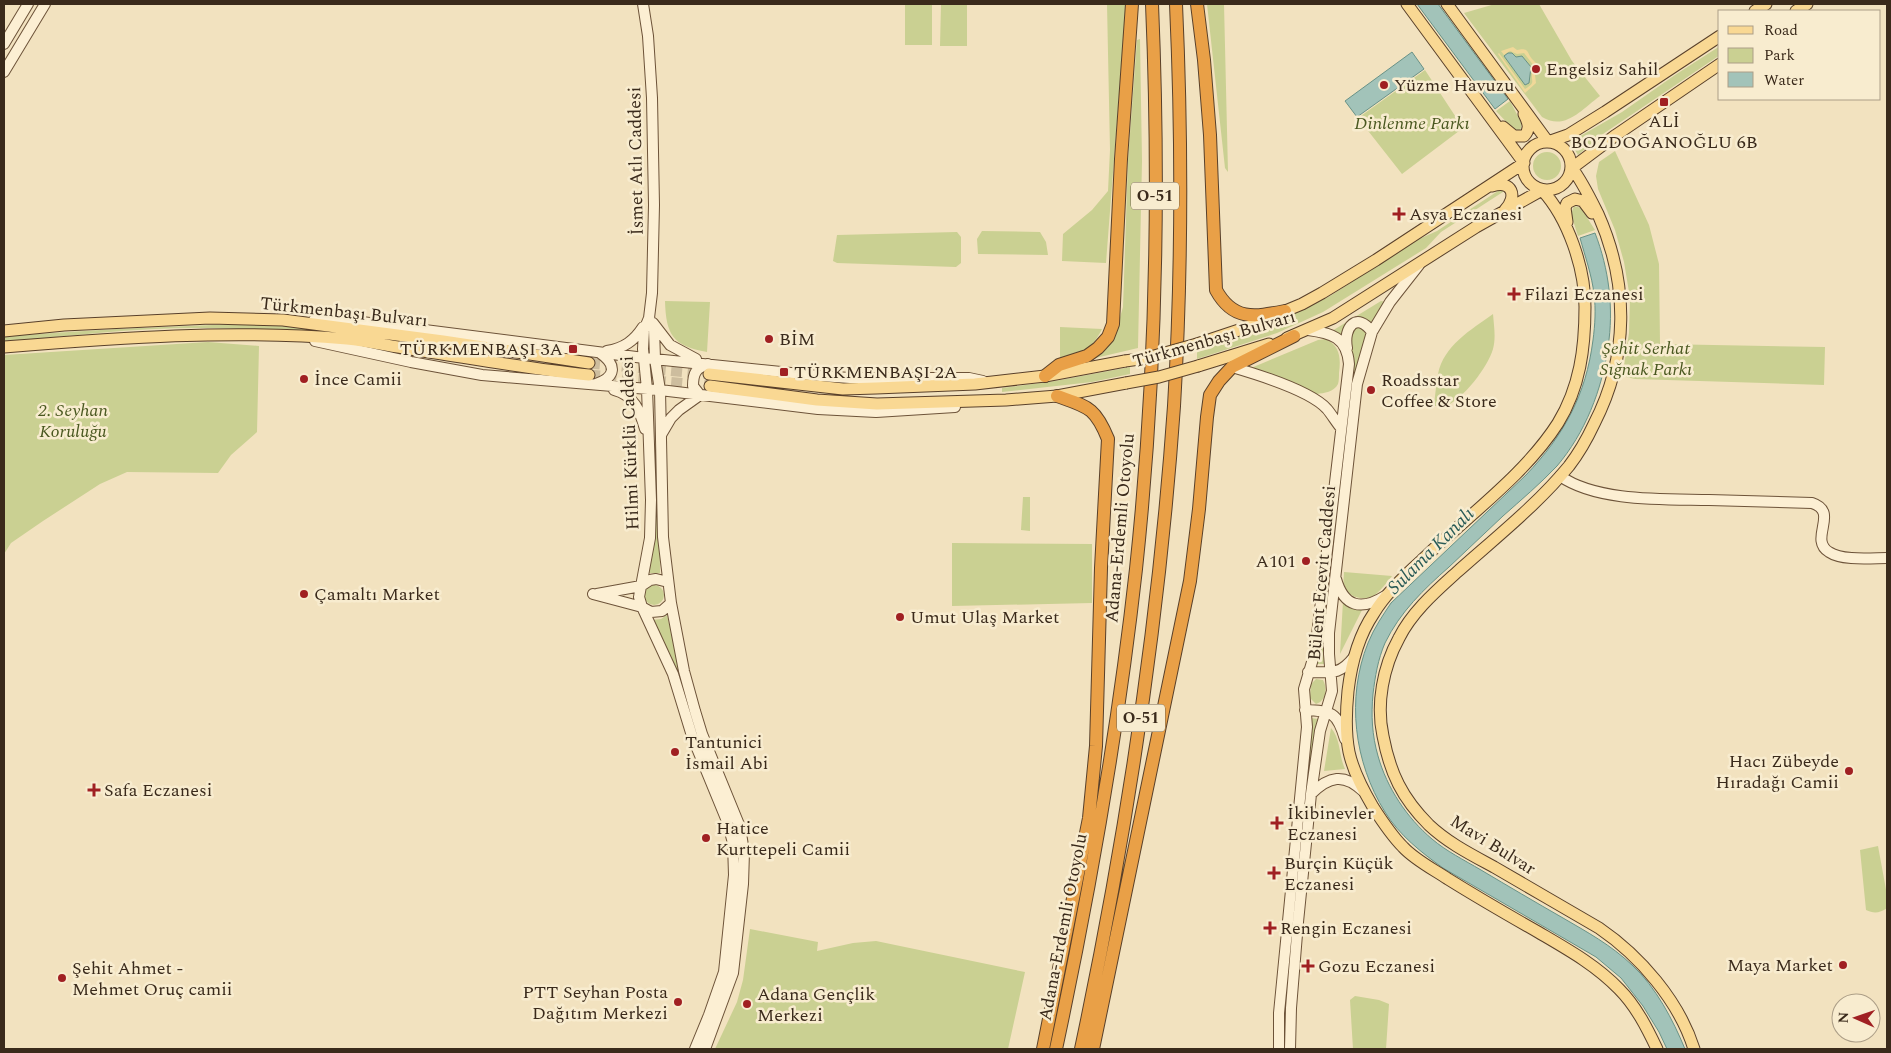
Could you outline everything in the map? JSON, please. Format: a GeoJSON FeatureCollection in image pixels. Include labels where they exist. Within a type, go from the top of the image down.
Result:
{"type":"FeatureCollection","features":[{"type":"Feature","properties":{"kind":"highway"},"geometry":{"type":"LineString","coordinates":[[1045,376],[1059,365],[1087,356],[1098,348],[1108,337],[1113,324],[1121,159],[1132,4]]}},
{"type":"Feature","properties":{"kind":"highway","name":"Adana-Erdemli Otoyolu"},"geometry":{"type":"LineString","coordinates":[[1056,1049],[1081,933],[1100,826],[1121,689],[1136,567],[1148,430],[1153,323],[1156,190],[1152,4]]}},
{"type":"Feature","properties":{"kind":"highway","name":"O-51"},"geometry":{"type":"LineString","coordinates":[[1081,1049],[1099,964],[1130,795],[1148,673],[1174,408],[1180,228],[1176,4]]}},
{"type":"Feature","properties":{"kind":"highway"},"geometry":{"type":"LineString","coordinates":[[1197,4],[1210,135],[1216,290],[1222,301],[1235,312],[1252,316],[1285,311]]}},
{"type":"Feature","properties":{"kind":"highway"},"geometry":{"type":"LineString","coordinates":[[1094,1049],[1190,581],[1200,509],[1210,395],[1218,381],[1232,367],[1294,336]]}},
{"type":"Feature","properties":{"kind":"highway"},"geometry":{"type":"LineString","coordinates":[[1043,1049],[1084,845],[1094,764],[1108,439],[1100,420],[1091,410],[1057,396]]}},
{"type":"Feature","properties":{"kind":"main road"},"geometry":{"type":"LineString","coordinates":[[4,44],[28,4]]}},
{"type":"Feature","properties":{"kind":"main road"},"geometry":{"type":"LineString","coordinates":[[4,72],[44,4]]}},
{"type":"Feature","properties":{"kind":"main road","name":"İsmet Atlı Caddesi"},"geometry":{"type":"LineString","coordinates":[[643,4],[648,36],[652,98],[654,205],[652,293],[649,318]]}},
{"type":"Feature","properties":{"kind":"main road"},"geometry":{"type":"LineString","coordinates":[[1407,4],[1524,163]]}},
{"type":"Feature","properties":{"kind":"main road"},"geometry":{"type":"LineString","coordinates":[[1447,4],[1548,142],[1555,143],[1568,152],[1572,168],[1570,176],[1558,188],[1542,190]]}},
{"type":"Feature","properties":{"kind":"main road"},"geometry":{"type":"LineString","coordinates":[[1572,240],[1551,200],[1542,190],[1528,181],[1524,174],[1524,163],[1528,152],[1533,146],[1568,134],[1605,112],[1718,37]]}},
{"type":"Feature","properties":{"kind":"main road"},"geometry":{"type":"LineString","coordinates":[[1572,168],[1616,135],[1718,65]]}},
{"type":"Feature","properties":{"kind":"main road"},"geometry":{"type":"LineString","coordinates":[[1488,114],[1509,134],[1524,136],[1528,132],[1528,124],[1514,94]]}},
{"type":"Feature","properties":{"kind":"main road","name":"Türkmenbaşı Bulvarı"},"geometry":{"type":"LineString","coordinates":[[709,375],[843,389],[975,384],[1045,376],[1147,358],[1242,329],[1302,304],[1342,282],[1524,163]]}},
{"type":"Feature","properties":{"kind":"main road","name":"Mavi Bulvar"},"geometry":{"type":"LineString","coordinates":[[1572,168],[1583,182],[1604,228],[1615,261],[1620,285],[1621,333],[1610,390],[1588,435],[1570,464],[1552,486],[1429,598],[1400,636],[1391,653],[1385,671],[1381,698],[1381,726],[1387,757],[1394,778],[1404,794],[1430,826],[1457,846],[1616,939],[1637,958],[1675,1008],[1694,1049]]}},
{"type":"Feature","properties":{"kind":"main road"},"geometry":{"type":"LineString","coordinates":[[1485,189],[1500,184],[1511,191],[1511,200],[1506,209],[1499,214]]}},
{"type":"Feature","properties":{"kind":"main road","name":"Türkmenbaşı Bulvarı"},"geometry":{"type":"LineString","coordinates":[[709,375],[817,400],[878,404],[1006,400],[1057,396],[1159,377],[1294,336],[1333,318],[1476,227],[1542,190]]}},
{"type":"Feature","properties":{"kind":"main road"},"geometry":{"type":"LineString","coordinates":[[1349,751],[1347,705],[1350,678],[1356,654],[1373,614],[1388,594],[1434,548],[1540,448],[1559,421],[1575,388],[1582,360],[1585,332],[1585,297],[1582,276],[1565,208],[1567,202],[1575,199],[1583,201],[1604,228]]}},
{"type":"Feature","properties":{"kind":"main road","name":"Bülent Ecevit Caddesi"},"geometry":{"type":"LineString","coordinates":[[1290,1049],[1291,1008],[1298,922],[1311,794],[1320,731],[1332,691],[1329,633],[1357,384],[1372,332],[1390,302],[1420,263]]}},
{"type":"Feature","properties":{"kind":"main road","name":"Türkmenbaşı Bulvarı"},"geometry":{"type":"LineString","coordinates":[[4,331],[82,324],[210,318],[290,320],[589,363]]}},
{"type":"Feature","properties":{"kind":"main road"},"geometry":{"type":"LineString","coordinates":[[600,352],[616,349],[628,344],[637,336],[649,318],[670,345],[686,355],[709,375]]}},
{"type":"Feature","properties":{"kind":"main road","name":"Hilmi Kürklü Caddesi"},"geometry":{"type":"LineString","coordinates":[[649,318],[644,330],[644,358],[652,500],[650,538],[639,597],[673,674],[692,736],[728,821],[733,843],[734,875],[724,972],[695,1049]]}},
{"type":"Feature","properties":{"kind":"main road","name":"Hilmi Kürklü Caddesi"},"geometry":{"type":"LineString","coordinates":[[649,318],[654,329],[655,359],[660,390],[663,537],[668,582]]}},
{"type":"Feature","properties":{"kind":"main road"},"geometry":{"type":"LineString","coordinates":[[290,320],[346,320],[655,359],[709,375]]}},
{"type":"Feature","properties":{"kind":"main road","name":"Bülent Ecevit Caddesi"},"geometry":{"type":"LineString","coordinates":[[1280,1049],[1280,1004],[1307,727],[1304,689],[1315,652],[1349,364],[1345,339],[1351,324],[1357,322],[1364,324],[1372,332]]}},
{"type":"Feature","properties":{"kind":"main road"},"geometry":{"type":"LineString","coordinates":[[1308,330],[1330,333],[1343,345],[1348,354]]}},
{"type":"Feature","properties":{"kind":"main road","name":"Türkmenbaşı Bulvarı"},"geometry":{"type":"LineString","coordinates":[[4,347],[109,338],[213,334],[347,339],[592,380]]}},
{"type":"Feature","properties":{"kind":"main road"},"geometry":{"type":"LineString","coordinates":[[592,380],[606,381],[611,375],[612,368],[609,359],[600,352]]}},
{"type":"Feature","properties":{"kind":"main road"},"geometry":{"type":"LineString","coordinates":[[700,395],[693,386],[693,375],[699,367],[709,375]]}},
{"type":"Feature","properties":{"kind":"main road"},"geometry":{"type":"LineString","coordinates":[[1232,367],[1264,376],[1311,398],[1326,408],[1341,428]]}},
{"type":"Feature","properties":{"kind":"main road"},"geometry":{"type":"LineString","coordinates":[[592,380],[647,389],[826,410],[876,412],[976,405],[1006,400]]}},
{"type":"Feature","properties":{"kind":"main road"},"geometry":{"type":"LineString","coordinates":[[592,380],[621,392],[633,400],[642,418],[649,447]]}},
{"type":"Feature","properties":{"kind":"main road"},"geometry":{"type":"LineString","coordinates":[[661,436],[679,410],[700,395]]}},
{"type":"Feature","properties":{"kind":"main road"},"geometry":{"type":"LineString","coordinates":[[1560,476],[1588,490],[1649,499],[1812,503],[1821,506],[1824,512],[1821,539],[1823,547],[1828,552],[1840,556],[1887,558]]}},
{"type":"Feature","properties":{"kind":"main road"},"geometry":{"type":"LineString","coordinates":[[1335,577],[1339,590],[1345,599],[1356,604],[1363,606],[1388,594]]}},
{"type":"Feature","properties":{"kind":"main road"},"geometry":{"type":"LineString","coordinates":[[671,603],[662,611],[651,612],[642,607],[594,594],[641,586],[650,580],[656,579],[668,582],[684,671],[695,712],[740,827],[744,852],[743,884],[733,974],[705,1049]]}},
{"type":"Feature","properties":{"kind":"main road"},"geometry":{"type":"LineString","coordinates":[[1308,672],[1330,672],[1345,668],[1356,654]]}},
{"type":"Feature","properties":{"kind":"main road"},"geometry":{"type":"LineString","coordinates":[[1305,710],[1326,711],[1338,719],[1364,791],[1385,826],[1404,848],[1475,896],[1592,964],[1619,989],[1645,1024],[1657,1049]]}},
{"type":"Feature","properties":{"kind":"main road"},"geometry":{"type":"LineString","coordinates":[[1311,794],[1319,786],[1331,779],[1340,778],[1354,782],[1364,791]]}},
{"type":"Feature","properties":{"kind":"green space"},"geometry":{"type":"Polygon","coordinates":[[[905,4],[932,4],[932,45],[905,45],[905,4]]]}},
{"type":"Feature","properties":{"kind":"green space"},"geometry":{"type":"Polygon","coordinates":[[[941,4],[967,4],[967,46],[940,46],[941,4]]]}},
{"type":"Feature","properties":{"kind":"green space"},"geometry":{"type":"Polygon","coordinates":[[[1107,4],[1126,4],[1106,263],[1062,261],[1063,234],[1092,210],[1108,191],[1110,150],[1107,4]]]}},
{"type":"Feature","properties":{"kind":"green space"},"geometry":{"type":"Polygon","coordinates":[[[1207,4],[1224,4],[1228,172],[1225,168],[1207,4]]]}},
{"type":"Feature","properties":{"kind":"green space"},"geometry":{"type":"Polygon","coordinates":[[[1495,4],[1539,4],[1572,61],[1600,96],[1565,120],[1558,122],[1550,121],[1542,117],[1464,13],[1495,4]]]}},
{"type":"Feature","properties":{"kind":"green space"},"geometry":{"type":"Polygon","coordinates":[[[1140,39],[1142,161],[1138,348],[1091,359],[1116,331],[1123,307],[1128,160],[1137,40],[1140,39]]]}},
{"type":"Feature","properties":{"kind":"green space"},"geometry":{"type":"Polygon","coordinates":[[[1718,47],[1718,56],[1603,134],[1578,155],[1570,142],[1622,112],[1718,47]]]}},
{"type":"Feature","properties":{"kind":"green space","name":"Dinlenme Parkı"},"geometry":{"type":"Polygon","coordinates":[[[1425,70],[1463,128],[1402,174],[1358,118],[1425,70]]]}},
{"type":"Feature","properties":{"kind":"green space"},"geometry":{"type":"Polygon","coordinates":[[[1510,101],[1522,124],[1520,131],[1514,130],[1496,111],[1510,101]]]}},
{"type":"Feature","properties":{"kind":"green space","name":"Şehit Serhat Sığnak Parkı"},"geometry":{"type":"Polygon","coordinates":[[[1615,151],[1649,225],[1659,264],[1660,344],[1825,347],[1824,385],[1635,379],[1626,377],[1623,372],[1629,333],[1630,298],[1624,262],[1615,230],[1598,189],[1596,176],[1599,162],[1615,151]]]}},
{"type":"Feature","properties":{"kind":"green space"},"geometry":{"type":"Polygon","coordinates":[[[1547,152],[1557,156],[1561,166],[1557,176],[1547,180],[1537,176],[1533,166],[1537,156],[1547,152]]]}},
{"type":"Feature","properties":{"kind":"green space"},"geometry":{"type":"Polygon","coordinates":[[[1504,187],[1506,190],[1441,232],[1426,248],[1323,312],[1277,333],[1197,359],[1197,350],[1272,324],[1330,296],[1419,239],[1437,231],[1504,187]]]}},
{"type":"Feature","properties":{"kind":"green space"},"geometry":{"type":"Polygon","coordinates":[[[1574,206],[1581,208],[1595,230],[1578,236],[1571,214],[1574,206]]]}},
{"type":"Feature","properties":{"kind":"green space"},"geometry":{"type":"Polygon","coordinates":[[[982,231],[1040,232],[1046,242],[1048,255],[978,254],[977,239],[982,231]]]}},
{"type":"Feature","properties":{"kind":"green space"},"geometry":{"type":"Polygon","coordinates":[[[957,232],[961,237],[961,263],[956,267],[837,263],[833,261],[837,235],[957,232]]]}},
{"type":"Feature","properties":{"kind":"green space"},"geometry":{"type":"Polygon","coordinates":[[[665,301],[710,302],[707,352],[686,346],[674,337],[667,322],[665,301]]]}},
{"type":"Feature","properties":{"kind":"green space"},"geometry":{"type":"Polygon","coordinates":[[[1381,301],[1386,302],[1372,327],[1346,324],[1342,337],[1332,331],[1381,301]]]}},
{"type":"Feature","properties":{"kind":"green space"},"geometry":{"type":"Polygon","coordinates":[[[1493,314],[1494,345],[1486,365],[1460,397],[1446,406],[1434,406],[1438,374],[1446,355],[1452,346],[1468,332],[1493,314]]]}},
{"type":"Feature","properties":{"kind":"green space"},"geometry":{"type":"Polygon","coordinates":[[[265,323],[333,330],[332,335],[248,329],[174,328],[4,342],[4,337],[6,336],[265,323]]]}},
{"type":"Feature","properties":{"kind":"green space"},"geometry":{"type":"Polygon","coordinates":[[[1357,324],[1367,332],[1325,628],[1324,664],[1317,664],[1350,382],[1352,352],[1348,339],[1357,324]]]}},
{"type":"Feature","properties":{"kind":"green space"},"geometry":{"type":"Polygon","coordinates":[[[1060,327],[1102,329],[1090,347],[1060,361],[1060,327]]]}},
{"type":"Feature","properties":{"kind":"green space"},"geometry":{"type":"Polygon","coordinates":[[[1326,339],[1337,349],[1340,362],[1338,384],[1329,392],[1317,394],[1251,368],[1318,340],[1326,339]]]}},
{"type":"Feature","properties":{"kind":"green space","name":"2. Seyhan Koruluğu"},"geometry":{"type":"Polygon","coordinates":[[[208,342],[259,346],[257,432],[231,455],[218,473],[127,472],[100,484],[43,521],[11,543],[4,554],[4,355],[208,342]]]}},
{"type":"Feature","properties":{"kind":"green space"},"geometry":{"type":"Polygon","coordinates":[[[1130,367],[1130,374],[1092,382],[1002,392],[1002,388],[1055,381],[1130,367]]]}},
{"type":"Feature","properties":{"kind":"green space"},"geometry":{"type":"Polygon","coordinates":[[[656,437],[659,437],[660,573],[649,573],[654,523],[656,437]]]}},
{"type":"Feature","properties":{"kind":"green space"},"geometry":{"type":"Polygon","coordinates":[[[1023,497],[1030,497],[1030,531],[1021,530],[1023,497]]]}},
{"type":"Feature","properties":{"kind":"green space"},"geometry":{"type":"Polygon","coordinates":[[[952,543],[1092,544],[1092,603],[952,606],[952,543]]]}},
{"type":"Feature","properties":{"kind":"green space"},"geometry":{"type":"Polygon","coordinates":[[[1344,572],[1392,576],[1376,594],[1369,598],[1360,598],[1351,595],[1345,588],[1344,572]]]}},
{"type":"Feature","properties":{"kind":"green space"},"geometry":{"type":"Polygon","coordinates":[[[650,585],[658,585],[664,591],[664,599],[658,605],[650,605],[644,599],[644,591],[650,585]]]}},
{"type":"Feature","properties":{"kind":"green space"},"geometry":{"type":"Polygon","coordinates":[[[1343,601],[1363,608],[1340,654],[1343,601]]]}},
{"type":"Feature","properties":{"kind":"green space"},"geometry":{"type":"Polygon","coordinates":[[[667,615],[685,690],[737,830],[741,860],[716,1008],[737,844],[735,831],[696,733],[671,656],[652,620],[661,619],[667,615]]]}},
{"type":"Feature","properties":{"kind":"green space"},"geometry":{"type":"Polygon","coordinates":[[[1316,679],[1323,680],[1326,691],[1322,700],[1316,704],[1310,698],[1311,684],[1316,679]]]}},
{"type":"Feature","properties":{"kind":"green space"},"geometry":{"type":"Polygon","coordinates":[[[1311,718],[1318,719],[1286,1049],[1283,1049],[1283,1020],[1311,718]]]}},
{"type":"Feature","properties":{"kind":"green space"},"geometry":{"type":"Polygon","coordinates":[[[1331,728],[1337,737],[1345,769],[1324,771],[1331,728]]]}},
{"type":"Feature","properties":{"kind":"green space"},"geometry":{"type":"Polygon","coordinates":[[[1878,846],[1887,895],[1887,908],[1874,912],[1866,910],[1860,850],[1878,846]]]}},
{"type":"Feature","properties":{"kind":"green space"},"geometry":{"type":"Polygon","coordinates":[[[750,929],[818,942],[817,951],[853,943],[876,941],[1025,972],[1008,1049],[715,1049],[737,1002],[743,980],[750,929]]]}},
{"type":"Feature","properties":{"kind":"green space"},"geometry":{"type":"Polygon","coordinates":[[[1355,996],[1379,1000],[1389,1004],[1386,1049],[1353,1049],[1350,1000],[1355,996]]]}},
{"type":"Feature","properties":{"kind":"sand","name":"Engelsiz Sahil"},"geometry":{"type":"Polygon","coordinates":[[[1513,47],[1517,50],[1526,50],[1538,65],[1535,75],[1536,83],[1525,93],[1498,54],[1525,89],[1532,83],[1534,66],[1524,53],[1517,54],[1510,51],[1504,55],[1501,51],[1513,47]]]}},
{"type":"Feature","properties":{"kind":"water"},"geometry":{"type":"Polygon","coordinates":[[[1417,4],[1438,4],[1508,99],[1495,109],[1417,4]]]}},
{"type":"Feature","properties":{"kind":"water","name":"Yüzme Havuzu"},"geometry":{"type":"Polygon","coordinates":[[[1412,52],[1424,69],[1357,117],[1345,101],[1412,52]]]}},
{"type":"Feature","properties":{"kind":"water"},"geometry":{"type":"Polygon","coordinates":[[[1512,53],[1516,57],[1522,56],[1531,67],[1529,83],[1525,85],[1504,56],[1512,53]]]}},
{"type":"Feature","properties":{"kind":"water"},"geometry":{"type":"Polygon","coordinates":[[[1595,233],[1607,275],[1610,333],[1605,363],[1591,410],[1576,440],[1557,466],[1431,584],[1398,621],[1385,643],[1377,668],[1372,702],[1373,733],[1378,756],[1392,791],[1414,822],[1449,851],[1590,934],[1624,958],[1649,983],[1669,1015],[1685,1049],[1667,1049],[1643,1006],[1621,978],[1596,957],[1443,868],[1404,836],[1385,812],[1374,793],[1360,751],[1357,729],[1357,686],[1361,664],[1373,632],[1391,603],[1526,475],[1552,445],[1571,413],[1585,379],[1590,360],[1595,323],[1593,287],[1580,238],[1595,233]]]}},
{"type":"Feature","properties":{"kind":"tunnel"},"geometry":{"type":"LineString","coordinates":[[589,363],[709,374]]}},
{"type":"Feature","properties":{"kind":"tunnel"},"geometry":{"type":"LineString","coordinates":[[589,375],[710,386]]}},
{"type":"Feature","properties":{"kind":"place","name":"Engelsiz Sahil"},"geometry":{"type":"Point","coordinates":[1536,69]}},
{"type":"Feature","properties":{"kind":"place","name":"Yüzme Havuzu"},"geometry":{"type":"Point","coordinates":[1384,85]}},
{"type":"Feature","properties":{"kind":"place","name":"ALİ BOZDOĞANOĞLU 6B"},"geometry":{"type":"Point","coordinates":[1664,102]}},
{"type":"Feature","properties":{"kind":"place","name":"Asya Eczanesi"},"geometry":{"type":"Point","coordinates":[1399,214]}},
{"type":"Feature","properties":{"kind":"place","name":"Filazi Eczanesi"},"geometry":{"type":"Point","coordinates":[1514,294]}},
{"type":"Feature","properties":{"kind":"place","name":"BİM"},"geometry":{"type":"Point","coordinates":[769,339]}},
{"type":"Feature","properties":{"kind":"place","name":"TÜRKMENBAŞI 3A"},"geometry":{"type":"Point","coordinates":[573,349]}},
{"type":"Feature","properties":{"kind":"place","name":"TÜRKMENBAŞI 2A"},"geometry":{"type":"Point","coordinates":[784,372]}},
{"type":"Feature","properties":{"kind":"place","name":"İnce Camii"},"geometry":{"type":"Point","coordinates":[304,379]}},
{"type":"Feature","properties":{"kind":"place","name":"Roadsstar Coffee & Store"},"geometry":{"type":"Point","coordinates":[1371,390]}},
{"type":"Feature","properties":{"kind":"place","name":"A101"},"geometry":{"type":"Point","coordinates":[1306,561]}},
{"type":"Feature","properties":{"kind":"place","name":"Çamaltı Market"},"geometry":{"type":"Point","coordinates":[304,594]}},
{"type":"Feature","properties":{"kind":"place","name":"Umut Ulaş Market"},"geometry":{"type":"Point","coordinates":[900,617]}},
{"type":"Feature","properties":{"kind":"place","name":"Tantunici İsmail Abi"},"geometry":{"type":"Point","coordinates":[675,752]}},
{"type":"Feature","properties":{"kind":"place","name":"Hacı Zübeyde Hıradağı Camii"},"geometry":{"type":"Point","coordinates":[1849,771]}},
{"type":"Feature","properties":{"kind":"place","name":"Safa Eczanesi"},"geometry":{"type":"Point","coordinates":[94,790]}},
{"type":"Feature","properties":{"kind":"place","name":"İkibinevler Eczanesi"},"geometry":{"type":"Point","coordinates":[1277,823]}},
{"type":"Feature","properties":{"kind":"place","name":"Hatice Kurttepeli Camii"},"geometry":{"type":"Point","coordinates":[706,838]}},
{"type":"Feature","properties":{"kind":"place","name":"Burçin Küçük Eczanesi"},"geometry":{"type":"Point","coordinates":[1274,873]}},
{"type":"Feature","properties":{"kind":"place","name":"Rengin Eczanesi"},"geometry":{"type":"Point","coordinates":[1270,928]}},
{"type":"Feature","properties":{"kind":"place","name":"Maya Market"},"geometry":{"type":"Point","coordinates":[1843,965]}},
{"type":"Feature","properties":{"kind":"place","name":"Gozu Eczanesi"},"geometry":{"type":"Point","coordinates":[1308,966]}},
{"type":"Feature","properties":{"kind":"place","name":"Şehit Ahmet - Mehmet Oruç camii"},"geometry":{"type":"Point","coordinates":[62,978]}},
{"type":"Feature","properties":{"kind":"place","name":"PTT Seyhan Posta Dağıtım Merkezi"},"geometry":{"type":"Point","coordinates":[678,1002]}},
{"type":"Feature","properties":{"kind":"place","name":"Adana Gençlik Merkezi"},"geometry":{"type":"Point","coordinates":[747,1004]}},
{"type":"Feature","properties":{"kind":"water label","name":"Sulama Kanalı"},"geometry":{"type":"Point","coordinates":[1431,551]}}]}
